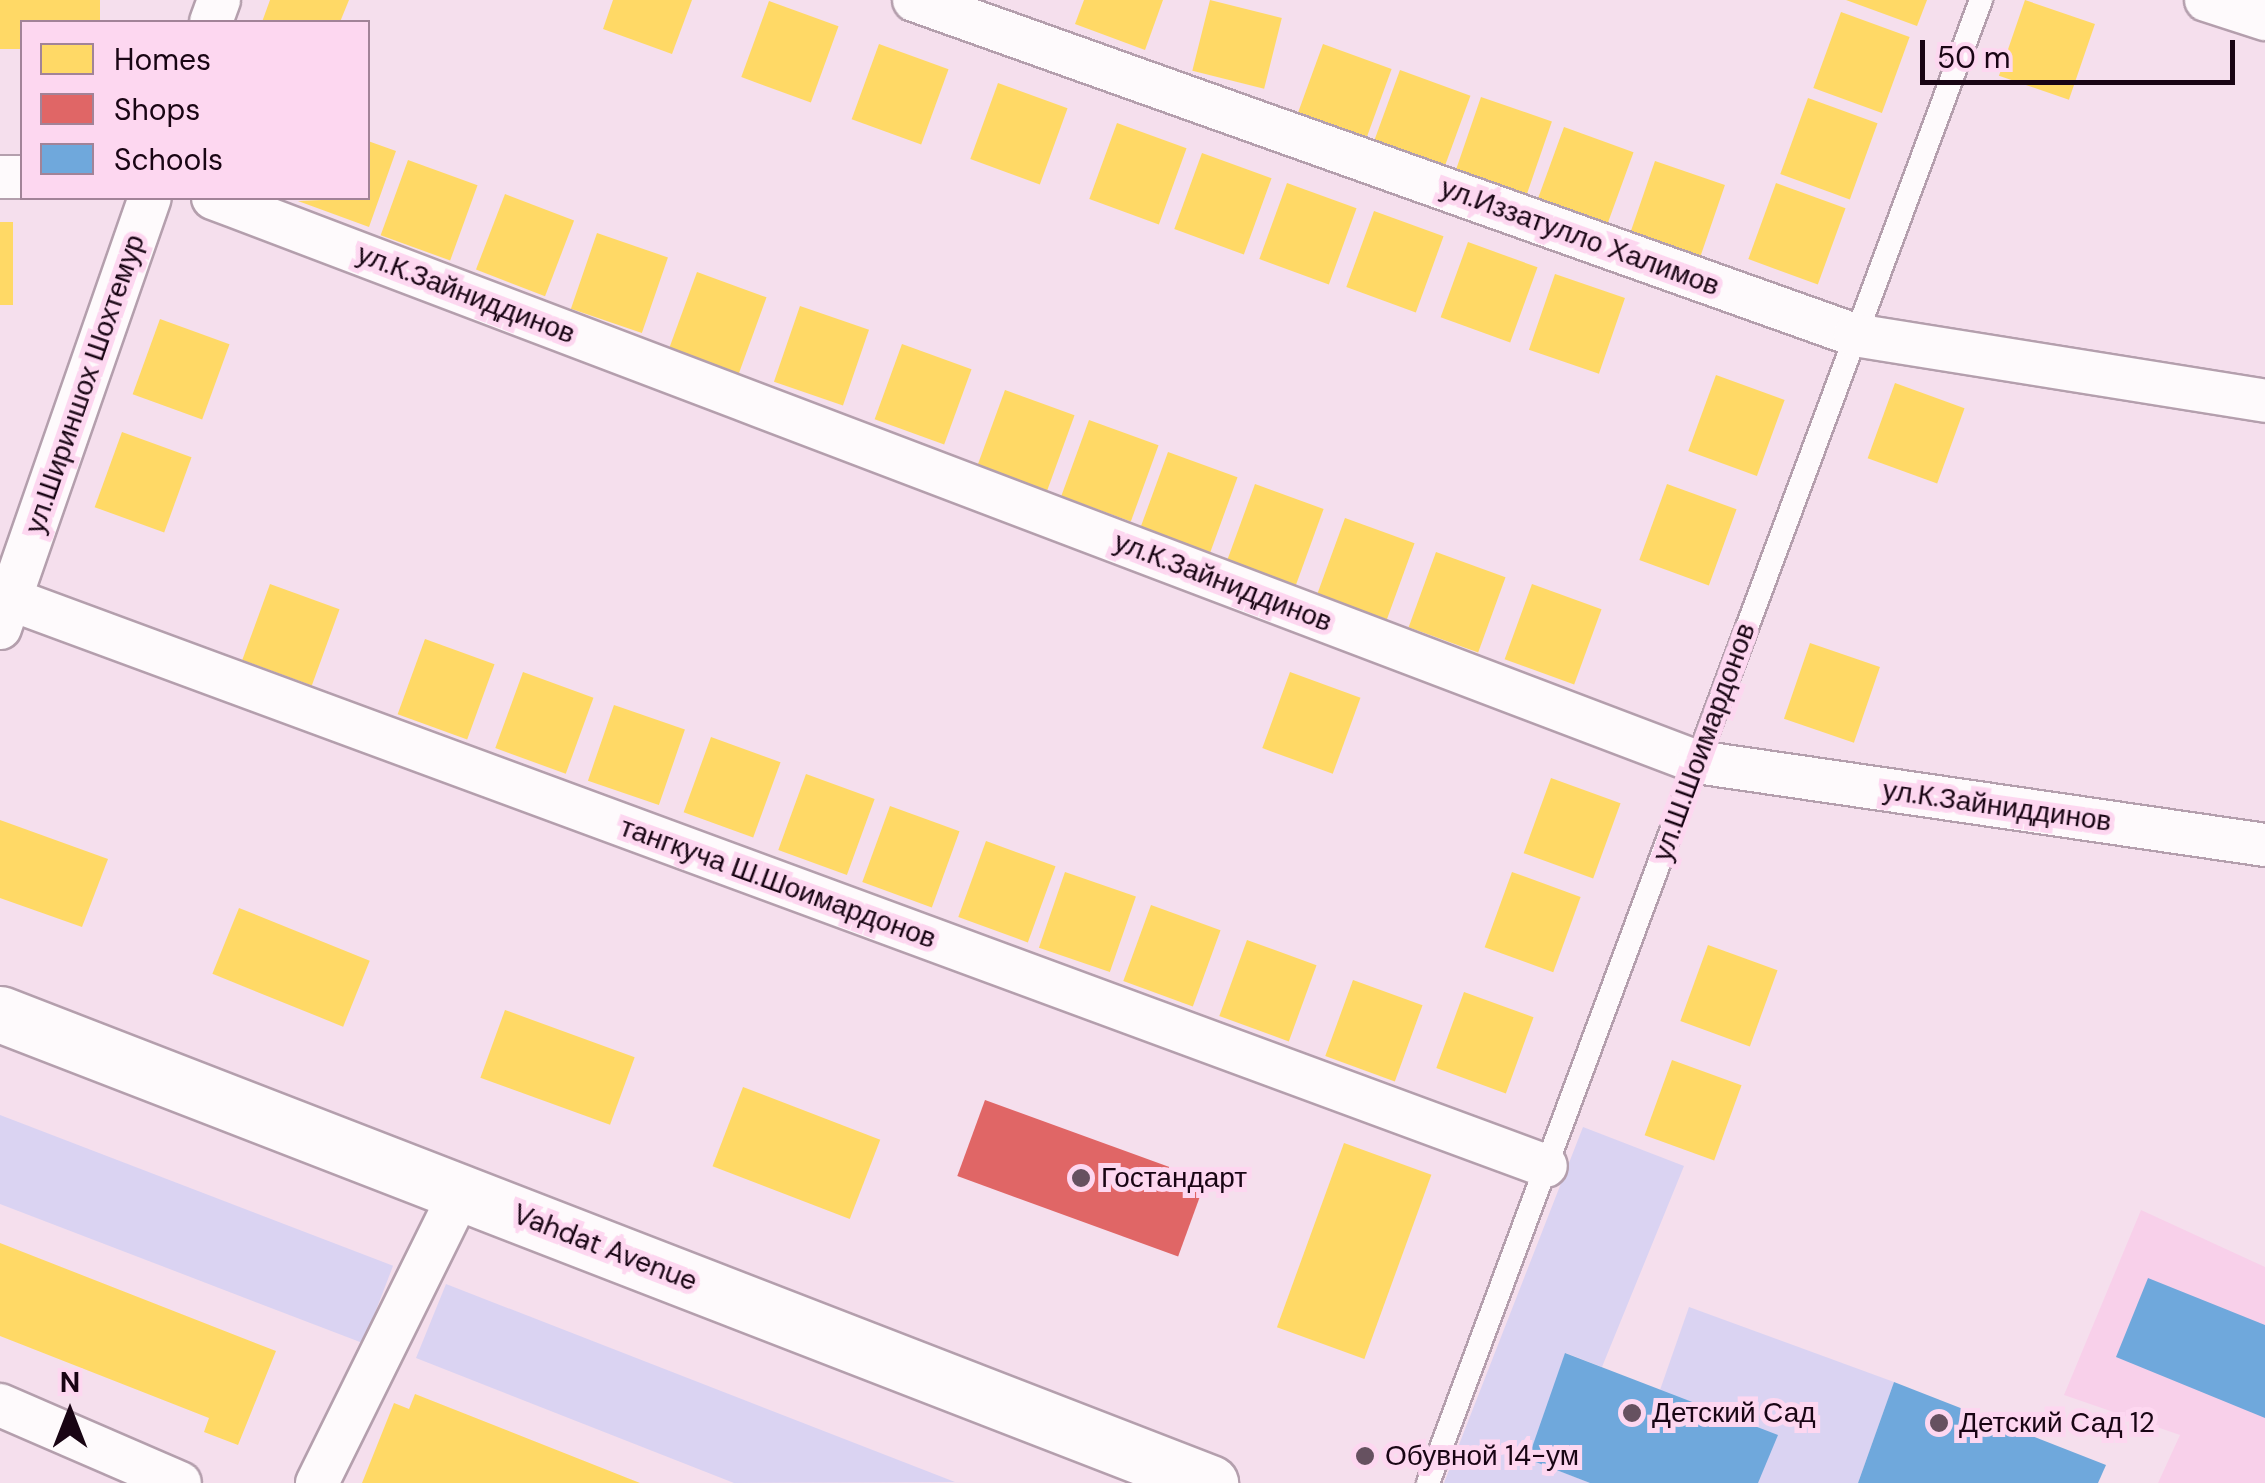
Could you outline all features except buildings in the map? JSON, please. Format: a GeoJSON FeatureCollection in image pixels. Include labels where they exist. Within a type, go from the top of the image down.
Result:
{"type":"FeatureCollection","features":[{"type":"Feature","properties":{"kind":"main road","name":"Vahdat Avenue"},"geometry":{"type":"LineString","coordinates":[[0,1014],[1210,1483]]}},
{"type":"Feature","properties":{"kind":"street","name":"ул.Иззатулло Халимов"},"geometry":{"type":"LineString","coordinates":[[914,0],[1856,335],[2265,401]]}},
{"type":"Feature","properties":{"kind":"street"},"geometry":{"type":"LineString","coordinates":[[2206,0],[2265,20]]}},
{"type":"Feature","properties":{"kind":"street","name":"ул.Шириншох Шохтемур"},"geometry":{"type":"LineString","coordinates":[[5,614],[149,200]]}},
{"type":"Feature","properties":{"kind":"street","name":"ул.К.Зайниддинов"},"geometry":{"type":"LineString","coordinates":[[218,200],[1697,762],[2265,845]]}},
{"type":"Feature","properties":{"kind":"street","name":"тангкуча Ш.Шоимардонов"},"geometry":{"type":"LineString","coordinates":[[5,614],[1546,1166]]}},
{"type":"Feature","properties":{"kind":"street"},"geometry":{"type":"LineString","coordinates":[[317,1483],[461,1192]]}},
{"type":"Feature","properties":{"kind":"street"},"geometry":{"type":"LineString","coordinates":[[0,1405],[180,1483]]}},
{"type":"Feature","properties":{"kind":"lane","name":"ул.Ш.Шоимардонов"},"geometry":{"type":"LineString","coordinates":[[1428,1483],[1980,0]]}},
{"type":"Feature","properties":{"kind":"shaded area"},"geometry":{"type":"Polygon","coordinates":[[[0,1115],[393,1266],[363,1343],[0,1204],[0,1115]]]}},
{"type":"Feature","properties":{"kind":"shaded area"},"geometry":{"type":"Polygon","coordinates":[[[1583,1127],[1684,1166],[1602,1367],[1566,1353],[1529,1459],[1590,1483],[1444,1483],[1583,1127]]]}},
{"type":"Feature","properties":{"kind":"shaded area"},"geometry":{"type":"Polygon","coordinates":[[[2141,1210],[2265,1267],[2265,1483],[2158,1483],[2180,1435],[2064,1395],[2141,1210]]]}},
{"type":"Feature","properties":{"kind":"shaded area"},"geometry":{"type":"Polygon","coordinates":[[[446,1284],[955,1482],[734,1483],[416,1358],[446,1284]]]}},
{"type":"Feature","properties":{"kind":"shaded area"},"geometry":{"type":"Polygon","coordinates":[[[1689,1307],[1894,1382],[1858,1483],[1758,1483],[1660,1390],[1689,1307]]]}},
{"type":"Feature","properties":{"kind":"place","name":"Гостандарт"},"geometry":{"type":"Point","coordinates":[1081,1178]}},
{"type":"Feature","properties":{"kind":"place","name":"Детский Сад"},"geometry":{"type":"Point","coordinates":[1632,1413]}},
{"type":"Feature","properties":{"kind":"place","name":"Детский Сад 12"},"geometry":{"type":"Point","coordinates":[1939,1423]}},
{"type":"Feature","properties":{"kind":"place","name":"Обувной 14-ум"},"geometry":{"type":"Point","coordinates":[1365,1456]}}]}
